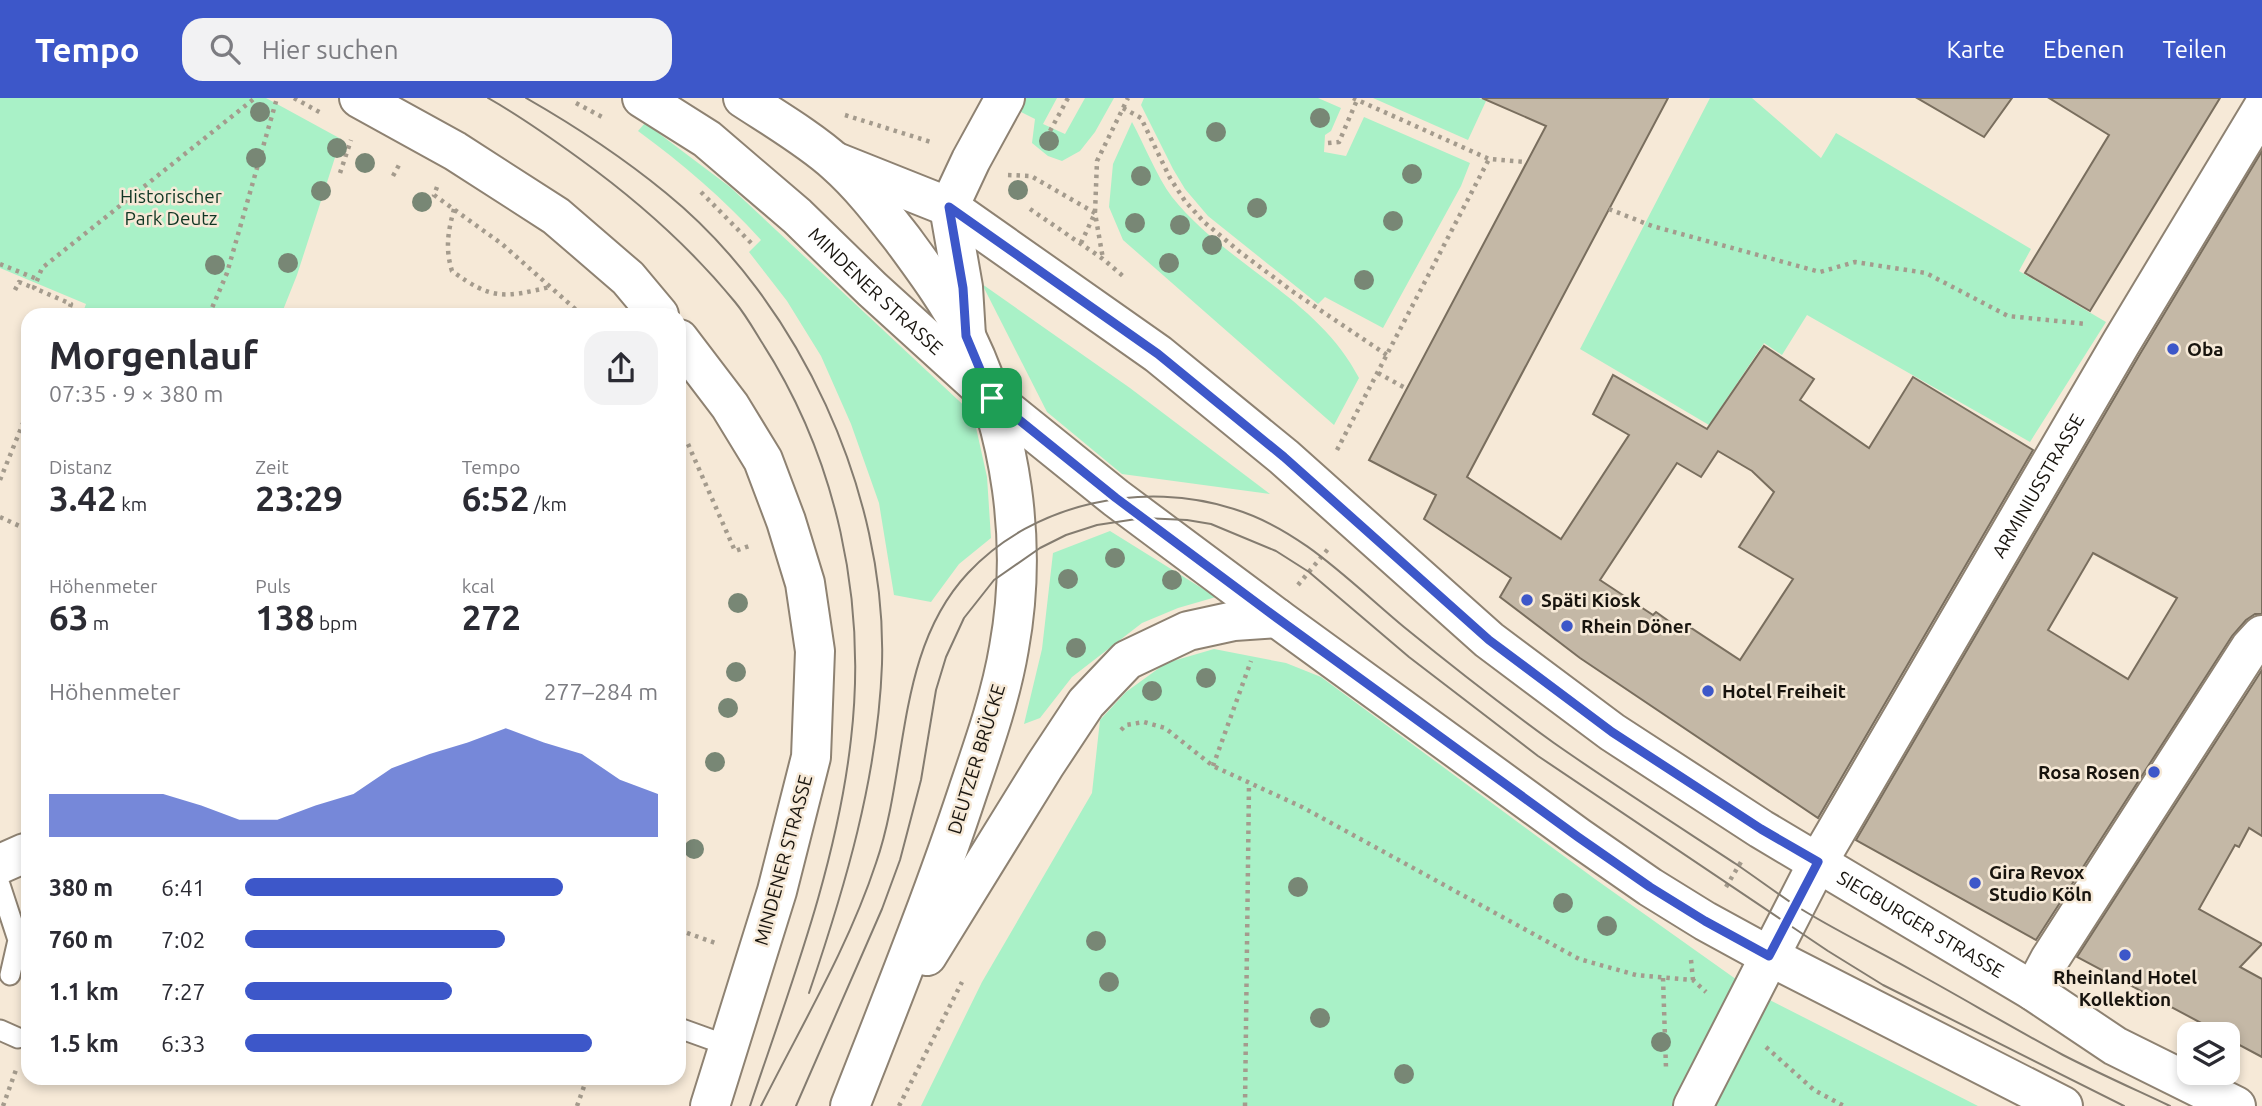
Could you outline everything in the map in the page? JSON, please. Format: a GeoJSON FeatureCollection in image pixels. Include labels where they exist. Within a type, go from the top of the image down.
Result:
{"type":"FeatureCollection","features":[{"type":"Feature","properties":{"kind":"main road","name":"MINDENER STRASSE"},"geometry":{"type":"LineString","coordinates":[[642,98],[706,139],[797,216],[872,289],[992,398]]}},
{"type":"Feature","properties":{"kind":"main road","name":"MINDENER STRASSE"},"geometry":{"type":"LineString","coordinates":[[743,98],[836,162],[877,205],[923,267],[966,336],[992,398]]}},
{"type":"Feature","properties":{"kind":"main road"},"geometry":{"type":"LineString","coordinates":[[966,336],[963,288],[949,207],[1005,98]]}},
{"type":"Feature","properties":{"kind":"main road","name":"ARMINIUSSTRASSE"},"geometry":{"type":"LineString","coordinates":[[1693,1106],[1818,862],[2121,343],[2262,109]]}},
{"type":"Feature","properties":{"kind":"main road"},"geometry":{"type":"LineString","coordinates":[[357,115],[455,151],[556,216],[628,278],[653,308]]}},
{"type":"Feature","properties":{"kind":"main road","name":"SIEGBURGER STRASSE"},"geometry":{"type":"LineString","coordinates":[[836,162],[949,207],[1158,354],[1284,457],[1499,648],[1612,732],[1761,829],[2034,992],[2115,1046],[2236,1106]]}},
{"type":"Feature","properties":{"kind":"main road","name":"MINDENER STRASSE"},"geometry":{"type":"LineString","coordinates":[[686,348],[730,405],[763,460],[786,521],[804,583],[815,651],[811,757],[777,891],[731,1040]]}},
{"type":"Feature","properties":{"kind":"main road"},"geometry":{"type":"LineString","coordinates":[[992,398],[1116,498],[1277,618],[1640,880],[1705,921],[1769,956],[2063,1106]]}},
{"type":"Feature","properties":{"kind":"main road","name":"DEUTZER BRÜCKE"},"geometry":{"type":"LineString","coordinates":[[850,1106],[957,825],[988,733],[1009,648],[1017,536],[1012,485],[992,398]]}},
{"type":"Feature","properties":{"kind":"main road"},"geometry":{"type":"LineString","coordinates":[[876,1039],[1086,703],[1127,660],[1188,631],[1234,621],[1277,618]]}},
{"type":"Feature","properties":{"kind":"main road"},"geometry":{"type":"LineString","coordinates":[[2034,992],[2050,959],[2168,774],[2250,648],[2262,635]]}},
{"type":"Feature","properties":{"kind":"main road"},"geometry":{"type":"LineString","coordinates":[[710,1106],[731,1040]]}},
{"type":"Feature","properties":{"kind":"lane"},"geometry":{"type":"LineString","coordinates":[[0,885],[18,940],[10,975]]}},
{"type":"Feature","properties":{"kind":"lane"},"geometry":{"type":"LineString","coordinates":[[686,1030],[731,1040]]}},
{"type":"Feature","properties":{"kind":"path"},"geometry":{"type":"LineString","coordinates":[[34,288],[41,268],[255,98]]}},
{"type":"Feature","properties":{"kind":"path"},"geometry":{"type":"LineString","coordinates":[[212,308],[227,273],[277,98]]}},
{"type":"Feature","properties":{"kind":"path"},"geometry":{"type":"LineString","coordinates":[[1050,131],[1068,98]]}},
{"type":"Feature","properties":{"kind":"path"},"geometry":{"type":"LineString","coordinates":[[1030,209],[1103,259],[1095,214],[1097,161],[1128,98]]}},
{"type":"Feature","properties":{"kind":"path"},"geometry":{"type":"LineString","coordinates":[[1328,143],[1339,142],[1355,99],[1489,159],[1526,162]]}},
{"type":"Feature","properties":{"kind":"path"},"geometry":{"type":"LineString","coordinates":[[576,103],[612,122]]}},
{"type":"Feature","properties":{"kind":"path"},"geometry":{"type":"LineString","coordinates":[[1124,108],[1141,118],[1170,178],[1185,201],[1204,222],[1292,291],[1387,355]]}},
{"type":"Feature","properties":{"kind":"path"},"geometry":{"type":"LineString","coordinates":[[840,113],[935,144]]}},
{"type":"Feature","properties":{"kind":"path"},"geometry":{"type":"LineString","coordinates":[[340,173],[357,115]]}},
{"type":"Feature","properties":{"kind":"path"},"geometry":{"type":"LineString","coordinates":[[1333,456],[1489,159]]}},
{"type":"Feature","properties":{"kind":"path"},"geometry":{"type":"LineString","coordinates":[[393,176],[397,169]]}},
{"type":"Feature","properties":{"kind":"path"},"geometry":{"type":"LineString","coordinates":[[1006,174],[1031,176],[1095,214]]}},
{"type":"Feature","properties":{"kind":"path"},"geometry":{"type":"LineString","coordinates":[[440,180],[434,195],[502,244],[574,308]]}},
{"type":"Feature","properties":{"kind":"path"},"geometry":{"type":"LineString","coordinates":[[699,190],[754,246]]}},
{"type":"Feature","properties":{"kind":"path"},"geometry":{"type":"LineString","coordinates":[[454,209],[446,253],[452,271],[486,292],[511,296],[550,286]]}},
{"type":"Feature","properties":{"kind":"path"},"geometry":{"type":"LineString","coordinates":[[1609,209],[1652,226],[1820,272],[1855,262],[1926,274],[2008,316],[2088,325],[2121,343]]}},
{"type":"Feature","properties":{"kind":"path"},"geometry":{"type":"LineString","coordinates":[[1081,243],[1095,214]]}},
{"type":"Feature","properties":{"kind":"path"},"geometry":{"type":"LineString","coordinates":[[0,264],[37,279]]}},
{"type":"Feature","properties":{"kind":"path"},"geometry":{"type":"LineString","coordinates":[[15,290],[19,282],[71,304],[70,308]]}},
{"type":"Feature","properties":{"kind":"path"},"geometry":{"type":"LineString","coordinates":[[1378,373],[1407,389]]}},
{"type":"Feature","properties":{"kind":"path"},"geometry":{"type":"LineString","coordinates":[[0,480],[21,428]]}},
{"type":"Feature","properties":{"kind":"path"},"geometry":{"type":"LineString","coordinates":[[688,444],[735,551],[759,543]]}},
{"type":"Feature","properties":{"kind":"path"},"geometry":{"type":"LineString","coordinates":[[0,517],[21,527]]}},
{"type":"Feature","properties":{"kind":"path"},"geometry":{"type":"LineString","coordinates":[[1213,766],[1249,666],[1296,587],[1336,539]]}},
{"type":"Feature","properties":{"kind":"path"},"geometry":{"type":"LineString","coordinates":[[1119,731],[1126,725],[1144,722],[1165,728],[1213,766],[1302,807],[1579,959],[1636,975],[1693,980]]}},
{"type":"Feature","properties":{"kind":"path"},"geometry":{"type":"LineString","coordinates":[[1245,1106],[1249,784]]}},
{"type":"Feature","properties":{"kind":"path"},"geometry":{"type":"LineString","coordinates":[[1724,890],[1744,859]]}},
{"type":"Feature","properties":{"kind":"path"},"geometry":{"type":"LineString","coordinates":[[686,932],[725,946]]}},
{"type":"Feature","properties":{"kind":"path"},"geometry":{"type":"LineString","coordinates":[[899,1106],[967,971]]}},
{"type":"Feature","properties":{"kind":"path"},"geometry":{"type":"LineString","coordinates":[[1663,978],[1666,1079]]}},
{"type":"Feature","properties":{"kind":"path"},"geometry":{"type":"LineString","coordinates":[[1736,1020],[1814,1090],[1844,1106]]}},
{"type":"Feature","properties":{"kind":"path"},"geometry":{"type":"LineString","coordinates":[[3,1106],[16,1070]]}},
{"type":"Feature","properties":{"kind":"path"},"geometry":{"type":"LineString","coordinates":[[577,1106],[584,1085]]}},
{"type":"Feature","properties":{"kind":"green space","name":"Historischer Park Deutz"},"geometry":{"type":"Polygon","coordinates":[[[0,98],[266,98],[341,139],[284,308],[85,308],[86,304],[0,268],[0,98]]]}},
{"type":"Feature","properties":{"kind":"green space"},"geometry":{"type":"Polygon","coordinates":[[[1016,98],[1057,98],[1043,124],[1065,134],[1085,98],[1114,98],[1095,132],[1080,151],[1062,161],[1048,156],[1032,143],[1035,119],[1011,107],[1016,98]]]}},
{"type":"Feature","properties":{"kind":"green space"},"geometry":{"type":"Polygon","coordinates":[[[1144,98],[1318,98],[1341,108],[1331,131],[1325,135],[1324,152],[1346,156],[1364,117],[1470,163],[1461,186],[1383,328],[1325,297],[1318,304],[1208,216],[1185,189],[1173,169],[1141,105],[1144,98]]]}},
{"type":"Feature","properties":{"kind":"green space"},"geometry":{"type":"Polygon","coordinates":[[[1373,98],[1479,98],[1486,101],[1468,140],[1373,98]]]}},
{"type":"Feature","properties":{"kind":"green space"},"geometry":{"type":"Polygon","coordinates":[[[1710,98],[1752,98],[1821,158],[1836,133],[2031,249],[2019,271],[2106,322],[2030,442],[1807,315],[1782,355],[1764,343],[1709,425],[1580,349],[1710,98]]]}},
{"type":"Feature","properties":{"kind":"green space"},"geometry":{"type":"Polygon","coordinates":[[[1132,122],[1166,189],[1194,221],[1296,304],[1341,350],[1359,378],[1334,425],[1123,240],[1109,207],[1113,164],[1132,122]]]}},
{"type":"Feature","properties":{"kind":"green space"},"geometry":{"type":"Polygon","coordinates":[[[645,123],[730,187],[973,414],[987,477],[991,538],[959,564],[931,602],[894,595],[879,503],[851,424],[821,356],[787,301],[749,252],[761,240],[702,182],[638,131],[645,123]]]}},
{"type":"Feature","properties":{"kind":"green space"},"geometry":{"type":"Polygon","coordinates":[[[982,284],[1130,388],[1270,494],[1122,474],[1047,412],[982,284]]]}},
{"type":"Feature","properties":{"kind":"green space"},"geometry":{"type":"Polygon","coordinates":[[[1110,531],[1216,597],[1178,608],[1142,623],[1072,677],[1040,718],[1024,724],[1042,649],[1053,553],[1110,531]]]}},
{"type":"Feature","properties":{"kind":"green space"},"geometry":{"type":"Polygon","coordinates":[[[1214,649],[1286,663],[1321,677],[1595,879],[1754,992],[1978,1106],[921,1106],[982,982],[1092,793],[1100,720],[1126,692],[1166,663],[1214,649]]]}},
{"type":"Feature","properties":{"kind":"building"},"geometry":{"type":"Polygon","coordinates":[[[1482,98],[1668,98],[1467,477],[1561,539],[1629,435],[1593,414],[1613,375],[1707,429],[1764,346],[1814,379],[1800,400],[1869,448],[1913,377],[2033,450],[1818,818],[1580,658],[1500,597],[1511,578],[1424,519],[1436,495],[1369,460],[1546,126],[1482,98]],[[1718,451],[1701,477],[1677,463],[1600,580],[1653,615],[1656,612],[1684,632],[1688,626],[1740,660],[1793,579],[1739,547],[1774,492],[1752,471],[1718,451]]]}},
{"type":"Feature","properties":{"kind":"building"},"geometry":{"type":"Polygon","coordinates":[[[1917,98],[2012,98],[1984,137],[1917,98]]]}},
{"type":"Feature","properties":{"kind":"building"},"geometry":{"type":"Polygon","coordinates":[[[2049,98],[2220,98],[2090,311],[2025,273],[2109,135],[2049,98]]]}},
{"type":"Feature","properties":{"kind":"building"},"geometry":{"type":"Polygon","coordinates":[[[2262,151],[2262,614],[2255,614],[2246,620],[2232,636],[2036,940],[1856,840],[2262,151]],[[2093,553],[2048,630],[2128,679],[2177,598],[2093,553]]]}},
{"type":"Feature","properties":{"kind":"building"},"geometry":{"type":"Polygon","coordinates":[[[2262,670],[2262,836],[2249,828],[2239,847],[2235,845],[2199,909],[2262,944],[2240,967],[2262,979],[2262,1057],[2240,1045],[2240,1022],[2199,1022],[2077,957],[2262,670]]]}},
{"type":"Feature","properties":{"kind":"tram line"},"geometry":{"type":"LineString","coordinates":[[488,98],[547,135],[622,191],[681,244],[735,302],[787,386],[809,433],[827,482],[840,532],[850,583],[855,687],[844,786],[835,833],[810,925],[750,1106]]}},
{"type":"Feature","properties":{"kind":"tram line"},"geometry":{"type":"LineString","coordinates":[[526,98],[632,167],[666,193],[714,237],[757,288],[794,344],[826,405],[851,468],[869,533],[880,599],[882,664],[879,706],[867,790],[847,872],[809,993]]}},
{"type":"Feature","properties":{"kind":"tram line"},"geometry":{"type":"LineString","coordinates":[[761,1106],[838,956],[865,895],[886,826],[916,674],[927,638],[944,604],[968,573],[995,549],[1025,529],[1057,514],[1092,504],[1128,498],[1164,497],[1234,509],[1282,530],[1325,559],[1441,657],[1554,743],[1793,904],[2063,1055],[2170,1106]]}},
{"type":"Feature","properties":{"kind":"tram line"},"geometry":{"type":"LineString","coordinates":[[796,1106],[882,909],[900,860],[921,780],[936,690],[946,657],[964,618],[994,580],[1040,548],[1066,535],[1097,525],[1143,518],[1211,524],[1276,551],[1309,572],[1409,657],[1538,756],[1828,951],[1883,985],[2124,1106]]}},
{"type":"Feature","properties":{"kind":"place","name":"Oba"},"geometry":{"type":"Point","coordinates":[2173,349]}},
{"type":"Feature","properties":{"kind":"place","name":"Späti Kiosk"},"geometry":{"type":"Point","coordinates":[1527,600]}},
{"type":"Feature","properties":{"kind":"place","name":"Rhein Döner"},"geometry":{"type":"Point","coordinates":[1567,626]}},
{"type":"Feature","properties":{"kind":"place","name":"Hotel Freiheit"},"geometry":{"type":"Point","coordinates":[1708,691]}},
{"type":"Feature","properties":{"kind":"place","name":"Rosa Rosen"},"geometry":{"type":"Point","coordinates":[2154,772]}},
{"type":"Feature","properties":{"kind":"place","name":"Gira Revox Studio Köln"},"geometry":{"type":"Point","coordinates":[1975,883]}},
{"type":"Feature","properties":{"kind":"place","name":"Rheinland Hotel Kollektion"},"geometry":{"type":"Point","coordinates":[2125,955]}},
{"type":"Feature","properties":{"kind":"route"},"geometry":{"type":"LineString","coordinates":[[949,207],[1158,354],[1284,457],[1489,640],[1612,732],[1761,829],[1818,862],[1769,956],[1650,887],[1578,837],[1116,498],[992,398],[966,336],[963,288],[949,207]]}}]}
